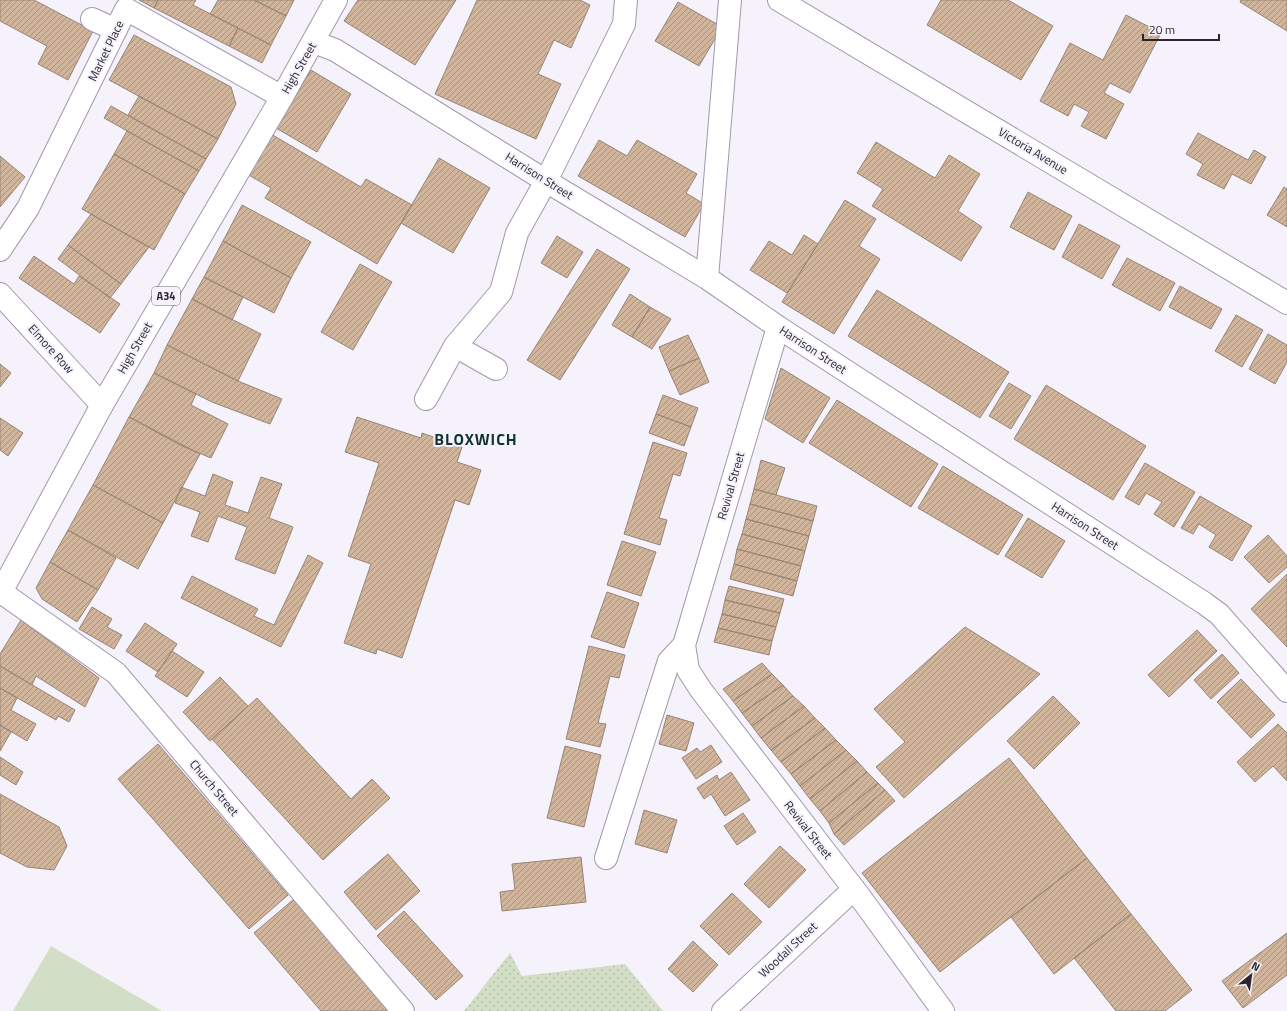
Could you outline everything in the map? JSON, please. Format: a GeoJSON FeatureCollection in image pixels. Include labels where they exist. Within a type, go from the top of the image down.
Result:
{"type":"FeatureCollection","features":[{"type":"Feature","properties":{"kind":"main road","name":"High Street"},"geometry":{"type":"LineString","coordinates":[[0,593],[102,405],[314,42],[336,0]]}},
{"type":"Feature","properties":{"kind":"main road"},"geometry":{"type":"LineString","coordinates":[[426,399],[455,346],[501,292],[517,233],[546,181],[624,24],[626,0]]}},
{"type":"Feature","properties":{"kind":"main road"},"geometry":{"type":"LineString","coordinates":[[707,278],[730,0]]}},
{"type":"Feature","properties":{"kind":"main road","name":"Victoria Avenue"},"geometry":{"type":"LineString","coordinates":[[779,0],[1287,303]]}},
{"type":"Feature","properties":{"kind":"main road","name":"Market Place"},"geometry":{"type":"LineString","coordinates":[[0,250],[28,208],[126,9],[282,97]]}},
{"type":"Feature","properties":{"kind":"main road"},"geometry":{"type":"LineString","coordinates":[[92,19],[116,30]]}},
{"type":"Feature","properties":{"kind":"main road","name":"Harrison Street"},"geometry":{"type":"LineString","coordinates":[[314,42],[335,50],[546,181],[707,278],[778,327],[1204,603],[1219,614],[1287,691]]}},
{"type":"Feature","properties":{"kind":"main road","name":"Elmore Row"},"geometry":{"type":"LineString","coordinates":[[0,294],[102,405]]}},
{"type":"Feature","properties":{"kind":"main road","name":"Revival Street"},"geometry":{"type":"LineString","coordinates":[[778,327],[684,645],[688,670],[701,690],[854,889],[943,1011]]}},
{"type":"Feature","properties":{"kind":"main road"},"geometry":{"type":"LineString","coordinates":[[455,346],[496,369]]}},
{"type":"Feature","properties":{"kind":"main road","name":"Church Street"},"geometry":{"type":"LineString","coordinates":[[0,593],[116,673],[403,1011]]}},
{"type":"Feature","properties":{"kind":"main road","name":"Revival Street"},"geometry":{"type":"LineString","coordinates":[[606,858],[669,661],[684,645]]}},
{"type":"Feature","properties":{"kind":"main road","name":"Woodall Street"},"geometry":{"type":"LineString","coordinates":[[722,1011],[854,889]]}},
{"type":"Feature","properties":{"kind":"green space"},"geometry":{"type":"Polygon","coordinates":[[[51,946],[162,1011],[13,1011],[51,946]]]}},
{"type":"Feature","properties":{"kind":"green space"},"geometry":{"type":"Polygon","coordinates":[[[510,953],[522,976],[625,964],[663,1011],[464,1011],[510,953]]]}},
{"type":"Feature","properties":{"kind":"building"},"geometry":{"type":"Polygon","coordinates":[[[0,0],[34,0],[93,31],[68,80],[38,64],[47,46],[0,21],[0,0]]]}},
{"type":"Feature","properties":{"kind":"building"},"geometry":{"type":"Polygon","coordinates":[[[139,0],[158,0],[154,8],[139,0]]]}},
{"type":"Feature","properties":{"kind":"building"},"geometry":{"type":"Polygon","coordinates":[[[158,0],[196,0],[193,5],[238,28],[229,46],[154,8],[158,0]]]}},
{"type":"Feature","properties":{"kind":"building"},"geometry":{"type":"Polygon","coordinates":[[[218,0],[254,0],[286,16],[271,45],[210,14],[218,0]]]}},
{"type":"Feature","properties":{"kind":"building"},"geometry":{"type":"Polygon","coordinates":[[[254,0],[294,0],[286,16],[254,0]]]}},
{"type":"Feature","properties":{"kind":"building"},"geometry":{"type":"Polygon","coordinates":[[[358,0],[456,0],[415,65],[344,21],[358,0]]]}},
{"type":"Feature","properties":{"kind":"building"},"geometry":{"type":"Polygon","coordinates":[[[477,0],[580,0],[590,5],[571,48],[554,40],[538,74],[561,84],[536,139],[435,94],[477,0]]]}},
{"type":"Feature","properties":{"kind":"building"},"geometry":{"type":"Polygon","coordinates":[[[941,0],[1008,0],[1053,26],[1021,80],[927,25],[941,0]]]}},
{"type":"Feature","properties":{"kind":"building"},"geometry":{"type":"Polygon","coordinates":[[[1241,0],[1287,0],[1287,31],[1240,2],[1241,0]]]}},
{"type":"Feature","properties":{"kind":"building"},"geometry":{"type":"Polygon","coordinates":[[[678,2],[722,27],[699,66],[655,41],[678,2]]]}},
{"type":"Feature","properties":{"kind":"building"},"geometry":{"type":"Polygon","coordinates":[[[1126,15],[1161,33],[1130,93],[1110,83],[1104,93],[1124,104],[1106,139],[1081,126],[1089,112],[1074,104],[1068,116],[1040,101],[1070,43],[1103,60],[1126,15]]]}},
{"type":"Feature","properties":{"kind":"building"},"geometry":{"type":"Polygon","coordinates":[[[238,28],[271,45],[262,63],[229,46],[238,28]]]}},
{"type":"Feature","properties":{"kind":"building"},"geometry":{"type":"Polygon","coordinates":[[[134,35],[231,87],[236,104],[218,139],[109,80],[134,35]]]}},
{"type":"Feature","properties":{"kind":"building"},"geometry":{"type":"Polygon","coordinates":[[[311,70],[351,94],[317,152],[276,128],[311,70]]]}},
{"type":"Feature","properties":{"kind":"building"},"geometry":{"type":"Polygon","coordinates":[[[139,96],[218,139],[206,159],[128,115],[139,96]]]}},
{"type":"Feature","properties":{"kind":"building"},"geometry":{"type":"Polygon","coordinates":[[[111,106],[206,159],[199,171],[104,118],[111,106]]]}},
{"type":"Feature","properties":{"kind":"building"},"geometry":{"type":"Polygon","coordinates":[[[127,131],[199,171],[185,194],[114,154],[127,131]]]}},
{"type":"Feature","properties":{"kind":"building"},"geometry":{"type":"Polygon","coordinates":[[[1198,133],[1248,160],[1254,150],[1266,157],[1251,184],[1232,174],[1224,189],[1197,175],[1203,164],[1186,154],[1198,133]]]}},
{"type":"Feature","properties":{"kind":"building"},"geometry":{"type":"Polygon","coordinates":[[[271,134],[361,187],[366,179],[412,205],[377,264],[265,198],[271,188],[247,174],[271,134]]]}},
{"type":"Feature","properties":{"kind":"building"},"geometry":{"type":"Polygon","coordinates":[[[599,140],[627,156],[637,140],[697,174],[686,193],[704,204],[685,237],[578,176],[599,140]]]}},
{"type":"Feature","properties":{"kind":"building"},"geometry":{"type":"Polygon","coordinates":[[[876,142],[935,178],[949,155],[980,174],[958,211],[982,227],[961,261],[872,206],[883,189],[857,173],[876,142]]]}},
{"type":"Feature","properties":{"kind":"building"},"geometry":{"type":"Polygon","coordinates":[[[114,154],[185,194],[154,250],[82,209],[114,154]]]}},
{"type":"Feature","properties":{"kind":"building"},"geometry":{"type":"Polygon","coordinates":[[[0,156],[25,177],[0,207],[0,156]]]}},
{"type":"Feature","properties":{"kind":"building"},"geometry":{"type":"Polygon","coordinates":[[[439,158],[490,188],[453,253],[401,223],[439,158]]]}},
{"type":"Feature","properties":{"kind":"building"},"geometry":{"type":"Polygon","coordinates":[[[1284,187],[1287,189],[1287,227],[1267,215],[1284,187]]]}},
{"type":"Feature","properties":{"kind":"building"},"geometry":{"type":"Polygon","coordinates":[[[1028,192],[1072,216],[1054,250],[1010,227],[1028,192]]]}},
{"type":"Feature","properties":{"kind":"building"},"geometry":{"type":"Polygon","coordinates":[[[845,200],[876,219],[859,246],[880,259],[834,334],[782,302],[845,200]]]}},
{"type":"Feature","properties":{"kind":"building"},"geometry":{"type":"Polygon","coordinates":[[[242,205],[311,242],[291,278],[223,241],[242,205]]]}},
{"type":"Feature","properties":{"kind":"building"},"geometry":{"type":"Polygon","coordinates":[[[91,214],[149,247],[121,284],[68,245],[91,214]]]}},
{"type":"Feature","properties":{"kind":"building"},"geometry":{"type":"Polygon","coordinates":[[[1079,224],[1120,246],[1102,279],[1062,257],[1079,224]]]}},
{"type":"Feature","properties":{"kind":"building"},"geometry":{"type":"Polygon","coordinates":[[[804,235],[818,244],[787,293],[750,270],[769,241],[792,255],[804,235]]]}},
{"type":"Feature","properties":{"kind":"building"},"geometry":{"type":"Polygon","coordinates":[[[557,236],[583,252],[567,278],[541,263],[557,236]]]}},
{"type":"Feature","properties":{"kind":"building"},"geometry":{"type":"Polygon","coordinates":[[[223,241],[291,278],[274,313],[204,277],[223,241]]]}},
{"type":"Feature","properties":{"kind":"building"},"geometry":{"type":"Polygon","coordinates":[[[68,245],[121,284],[110,298],[58,259],[68,245]]]}},
{"type":"Feature","properties":{"kind":"building"},"geometry":{"type":"Polygon","coordinates":[[[597,249],[630,269],[560,380],[527,360],[597,249]]]}},
{"type":"Feature","properties":{"kind":"building"},"geometry":{"type":"Polygon","coordinates":[[[34,256],[74,284],[79,276],[120,304],[100,333],[19,278],[34,256]]]}},
{"type":"Feature","properties":{"kind":"building"},"geometry":{"type":"Polygon","coordinates":[[[1127,258],[1175,283],[1160,311],[1112,285],[1127,258]]]}},
{"type":"Feature","properties":{"kind":"building"},"geometry":{"type":"Polygon","coordinates":[[[360,264],[392,282],[353,350],[321,332],[360,264]]]}},
{"type":"Feature","properties":{"kind":"building"},"geometry":{"type":"Polygon","coordinates":[[[204,277],[243,297],[232,320],[192,299],[204,277]]]}},
{"type":"Feature","properties":{"kind":"building"},"geometry":{"type":"Polygon","coordinates":[[[1180,286],[1222,309],[1211,329],[1169,307],[1180,286]]]}},
{"type":"Feature","properties":{"kind":"building"},"geometry":{"type":"Polygon","coordinates":[[[877,290],[1009,372],[980,418],[848,336],[877,290]]]}},
{"type":"Feature","properties":{"kind":"building"},"geometry":{"type":"Polygon","coordinates":[[[630,294],[650,307],[632,337],[612,325],[630,294]]]}},
{"type":"Feature","properties":{"kind":"building"},"geometry":{"type":"Polygon","coordinates":[[[192,299],[261,334],[238,381],[167,345],[192,299]]]}},
{"type":"Feature","properties":{"kind":"building"},"geometry":{"type":"Polygon","coordinates":[[[650,307],[671,319],[652,349],[632,337],[650,307]]]}},
{"type":"Feature","properties":{"kind":"building"},"geometry":{"type":"Polygon","coordinates":[[[1236,315],[1263,330],[1242,367],[1215,351],[1236,315]]]}},
{"type":"Feature","properties":{"kind":"building"},"geometry":{"type":"Polygon","coordinates":[[[1268,334],[1287,345],[1287,362],[1275,384],[1249,369],[1268,334]]]}},
{"type":"Feature","properties":{"kind":"building"},"geometry":{"type":"Polygon","coordinates":[[[688,335],[699,358],[669,371],[659,347],[688,335]]]}},
{"type":"Feature","properties":{"kind":"building"},"geometry":{"type":"Polygon","coordinates":[[[167,345],[238,381],[282,399],[270,424],[212,402],[154,373],[167,345]]]}},
{"type":"Feature","properties":{"kind":"building"},"geometry":{"type":"Polygon","coordinates":[[[699,358],[709,382],[680,395],[669,371],[699,358]]]}},
{"type":"Feature","properties":{"kind":"building"},"geometry":{"type":"Polygon","coordinates":[[[0,364],[11,373],[0,387],[0,364]]]}},
{"type":"Feature","properties":{"kind":"building"},"geometry":{"type":"Polygon","coordinates":[[[781,368],[830,398],[803,443],[765,419],[781,368]]]}},
{"type":"Feature","properties":{"kind":"building"},"geometry":{"type":"Polygon","coordinates":[[[154,373],[196,394],[191,405],[228,424],[211,458],[182,446],[129,417],[154,373]]]}},
{"type":"Feature","properties":{"kind":"building"},"geometry":{"type":"Polygon","coordinates":[[[1009,383],[1031,396],[1011,429],[989,416],[1009,383]]]}},
{"type":"Feature","properties":{"kind":"building"},"geometry":{"type":"Polygon","coordinates":[[[1046,385],[1146,446],[1113,500],[1014,439],[1046,385]]]}},
{"type":"Feature","properties":{"kind":"building"},"geometry":{"type":"Polygon","coordinates":[[[663,395],[698,408],[691,427],[656,414],[663,395]]]}},
{"type":"Feature","properties":{"kind":"building"},"geometry":{"type":"Polygon","coordinates":[[[837,400],[938,464],[911,507],[809,443],[837,400]]]}},
{"type":"Feature","properties":{"kind":"building"},"geometry":{"type":"Polygon","coordinates":[[[656,414],[691,427],[684,446],[649,433],[656,414]]]}},
{"type":"Feature","properties":{"kind":"building"},"geometry":{"type":"Polygon","coordinates":[[[129,417],[200,454],[163,523],[93,485],[129,417]]]}},
{"type":"Feature","properties":{"kind":"building"},"geometry":{"type":"Polygon","coordinates":[[[357,417],[421,438],[422,433],[462,447],[457,462],[481,470],[469,505],[455,500],[402,658],[377,649],[376,654],[344,643],[371,564],[348,556],[379,463],[345,452],[357,417]]]}},
{"type":"Feature","properties":{"kind":"building"},"geometry":{"type":"Polygon","coordinates":[[[0,418],[23,433],[8,456],[0,450],[0,418]]]}},
{"type":"Feature","properties":{"kind":"building"},"geometry":{"type":"Polygon","coordinates":[[[653,442],[687,453],[680,476],[673,474],[659,518],[667,520],[660,545],[624,534],[653,442]]]}},
{"type":"Feature","properties":{"kind":"building"},"geometry":{"type":"Polygon","coordinates":[[[761,460],[785,468],[776,495],[754,489],[761,460]]]}},
{"type":"Feature","properties":{"kind":"building"},"geometry":{"type":"Polygon","coordinates":[[[1145,463],[1195,492],[1174,527],[1154,514],[1162,502],[1146,493],[1139,505],[1125,497],[1145,463]]]}},
{"type":"Feature","properties":{"kind":"building"},"geometry":{"type":"Polygon","coordinates":[[[943,466],[1023,515],[998,555],[918,508],[943,466]]]}},
{"type":"Feature","properties":{"kind":"building"},"geometry":{"type":"Polygon","coordinates":[[[213,474],[233,482],[225,505],[248,513],[261,477],[282,484],[269,518],[293,527],[275,574],[235,559],[247,527],[218,516],[208,542],[191,536],[200,512],[175,503],[181,487],[205,496],[213,474]]]}},
{"type":"Feature","properties":{"kind":"building"},"geometry":{"type":"Polygon","coordinates":[[[93,485],[163,523],[138,569],[68,530],[93,485]]]}},
{"type":"Feature","properties":{"kind":"building"},"geometry":{"type":"Polygon","coordinates":[[[754,489],[817,506],[813,521],[750,504],[754,489]]]}},
{"type":"Feature","properties":{"kind":"building"},"geometry":{"type":"Polygon","coordinates":[[[1200,496],[1252,526],[1232,561],[1209,547],[1216,535],[1199,524],[1193,534],[1181,528],[1200,496]]]}},
{"type":"Feature","properties":{"kind":"building"},"geometry":{"type":"Polygon","coordinates":[[[750,504],[813,521],[809,536],[746,519],[750,504]]]}},
{"type":"Feature","properties":{"kind":"building"},"geometry":{"type":"Polygon","coordinates":[[[1028,518],[1065,541],[1042,578],[1005,556],[1028,518]]]}},
{"type":"Feature","properties":{"kind":"building"},"geometry":{"type":"Polygon","coordinates":[[[746,519],[809,536],[805,551],[742,534],[746,519]]]}},
{"type":"Feature","properties":{"kind":"building"},"geometry":{"type":"Polygon","coordinates":[[[68,530],[116,558],[98,590],[50,562],[68,530]]]}},
{"type":"Feature","properties":{"kind":"building"},"geometry":{"type":"Polygon","coordinates":[[[742,534],[805,551],[801,566],[737,549],[742,534]]]}},
{"type":"Feature","properties":{"kind":"building"},"geometry":{"type":"Polygon","coordinates":[[[1268,535],[1287,556],[1287,567],[1269,583],[1244,557],[1268,535]]]}},
{"type":"Feature","properties":{"kind":"building"},"geometry":{"type":"Polygon","coordinates":[[[622,541],[656,552],[641,596],[607,585],[622,541]]]}},
{"type":"Feature","properties":{"kind":"building"},"geometry":{"type":"Polygon","coordinates":[[[737,549],[801,566],[797,581],[734,564],[737,549]]]}},
{"type":"Feature","properties":{"kind":"building"},"geometry":{"type":"Polygon","coordinates":[[[308,555],[323,563],[281,647],[181,598],[192,576],[258,609],[254,616],[274,625],[308,555]]]}},
{"type":"Feature","properties":{"kind":"building"},"geometry":{"type":"Polygon","coordinates":[[[50,562],[98,590],[77,622],[42,599],[36,588],[50,562]]]}},
{"type":"Feature","properties":{"kind":"building"},"geometry":{"type":"Polygon","coordinates":[[[734,564],[797,581],[793,596],[730,579],[734,564]]]}},
{"type":"Feature","properties":{"kind":"building"},"geometry":{"type":"Polygon","coordinates":[[[1287,574],[1287,647],[1251,609],[1287,574]]]}},
{"type":"Feature","properties":{"kind":"building"},"geometry":{"type":"Polygon","coordinates":[[[729,586],[784,599],[780,613],[725,600],[729,586]]]}},
{"type":"Feature","properties":{"kind":"building"},"geometry":{"type":"Polygon","coordinates":[[[607,592],[639,603],[624,648],[591,637],[607,592]]]}},
{"type":"Feature","properties":{"kind":"building"},"geometry":{"type":"Polygon","coordinates":[[[725,600],[780,613],[776,627],[722,614],[725,600]]]}},
{"type":"Feature","properties":{"kind":"building"},"geometry":{"type":"Polygon","coordinates":[[[92,607],[112,619],[107,627],[122,635],[114,649],[79,629],[92,607]]]}},
{"type":"Feature","properties":{"kind":"building"},"geometry":{"type":"Polygon","coordinates":[[[722,614],[776,627],[772,641],[718,628],[722,614]]]}},
{"type":"Feature","properties":{"kind":"building"},"geometry":{"type":"Polygon","coordinates":[[[21,620],[99,678],[85,707],[36,676],[32,685],[0,666],[0,654],[21,620]]]}},
{"type":"Feature","properties":{"kind":"building"},"geometry":{"type":"Polygon","coordinates":[[[145,623],[177,644],[158,672],[126,651],[145,623]]]}},
{"type":"Feature","properties":{"kind":"building"},"geometry":{"type":"Polygon","coordinates":[[[965,627],[1040,674],[904,798],[876,767],[905,742],[874,709],[965,627]]]}},
{"type":"Feature","properties":{"kind":"building"},"geometry":{"type":"Polygon","coordinates":[[[718,628],[772,641],[769,655],[714,642],[718,628]]]}},
{"type":"Feature","properties":{"kind":"building"},"geometry":{"type":"Polygon","coordinates":[[[1197,630],[1217,651],[1169,697],[1148,675],[1197,630]]]}},
{"type":"Feature","properties":{"kind":"building"},"geometry":{"type":"Polygon","coordinates":[[[589,646],[625,655],[619,678],[610,676],[598,723],[606,724],[600,747],[566,739],[589,646]]]}},
{"type":"Feature","properties":{"kind":"building"},"geometry":{"type":"Polygon","coordinates":[[[172,651],[204,672],[187,697],[155,676],[172,651]]]}},
{"type":"Feature","properties":{"kind":"building"},"geometry":{"type":"Polygon","coordinates":[[[1222,654],[1239,673],[1211,699],[1194,680],[1222,654]]]}},
{"type":"Feature","properties":{"kind":"building"},"geometry":{"type":"Polygon","coordinates":[[[762,663],[772,674],[733,701],[723,689],[762,663]]]}},
{"type":"Feature","properties":{"kind":"building"},"geometry":{"type":"Polygon","coordinates":[[[0,666],[75,710],[69,722],[58,716],[56,720],[0,688],[0,666]]]}},
{"type":"Feature","properties":{"kind":"building"},"geometry":{"type":"Polygon","coordinates":[[[772,674],[783,685],[742,713],[733,701],[772,674]]]}},
{"type":"Feature","properties":{"kind":"building"},"geometry":{"type":"Polygon","coordinates":[[[220,677],[248,706],[210,741],[183,712],[220,677]]]}},
{"type":"Feature","properties":{"kind":"building"},"geometry":{"type":"Polygon","coordinates":[[[1241,679],[1275,715],[1251,738],[1217,702],[1241,679]]]}},
{"type":"Feature","properties":{"kind":"building"},"geometry":{"type":"Polygon","coordinates":[[[783,685],[793,696],[752,726],[742,713],[783,685]]]}},
{"type":"Feature","properties":{"kind":"building"},"geometry":{"type":"Polygon","coordinates":[[[0,688],[17,698],[11,710],[36,724],[27,741],[0,725],[0,688]]]}},
{"type":"Feature","properties":{"kind":"building"},"geometry":{"type":"Polygon","coordinates":[[[793,696],[804,706],[761,738],[752,726],[793,696]]]}},
{"type":"Feature","properties":{"kind":"building"},"geometry":{"type":"Polygon","coordinates":[[[1053,696],[1080,723],[1034,769],[1007,741],[1053,696]]]}},
{"type":"Feature","properties":{"kind":"building"},"geometry":{"type":"Polygon","coordinates":[[[257,698],[351,799],[372,779],[390,798],[323,860],[212,739],[257,698]]]}},
{"type":"Feature","properties":{"kind":"building"},"geometry":{"type":"Polygon","coordinates":[[[804,706],[815,718],[771,750],[761,738],[804,706]]]}},
{"type":"Feature","properties":{"kind":"building"},"geometry":{"type":"Polygon","coordinates":[[[667,715],[694,723],[686,751],[659,744],[667,715]]]}},
{"type":"Feature","properties":{"kind":"building"},"geometry":{"type":"Polygon","coordinates":[[[815,718],[825,728],[781,762],[771,750],[815,718]]]}},
{"type":"Feature","properties":{"kind":"building"},"geometry":{"type":"Polygon","coordinates":[[[1278,724],[1287,733],[1287,781],[1273,766],[1255,782],[1237,762],[1278,724]]]}},
{"type":"Feature","properties":{"kind":"building"},"geometry":{"type":"Polygon","coordinates":[[[0,725],[11,732],[0,751],[0,725]]]}},
{"type":"Feature","properties":{"kind":"building"},"geometry":{"type":"Polygon","coordinates":[[[825,728],[836,740],[791,774],[781,762],[825,728]]]}},
{"type":"Feature","properties":{"kind":"building"},"geometry":{"type":"Polygon","coordinates":[[[836,740],[846,750],[800,786],[791,774],[836,740]]]}},
{"type":"Feature","properties":{"kind":"building"},"geometry":{"type":"Polygon","coordinates":[[[158,744],[288,895],[249,929],[118,779],[158,744]]]}},
{"type":"Feature","properties":{"kind":"building"},"geometry":{"type":"Polygon","coordinates":[[[711,745],[722,762],[696,779],[682,758],[697,748],[700,752],[711,745]]]}},
{"type":"Feature","properties":{"kind":"building"},"geometry":{"type":"Polygon","coordinates":[[[565,746],[601,755],[584,827],[547,818],[565,746]]]}},
{"type":"Feature","properties":{"kind":"building"},"geometry":{"type":"Polygon","coordinates":[[[846,750],[857,761],[810,799],[800,786],[846,750]]]}},
{"type":"Feature","properties":{"kind":"building"},"geometry":{"type":"Polygon","coordinates":[[[0,757],[23,772],[16,785],[0,775],[0,757]]]}},
{"type":"Feature","properties":{"kind":"building"},"geometry":{"type":"Polygon","coordinates":[[[1009,758],[1087,858],[940,972],[862,873],[1009,758]]]}},
{"type":"Feature","properties":{"kind":"building"},"geometry":{"type":"Polygon","coordinates":[[[857,761],[867,772],[820,811],[810,799],[857,761]]]}},
{"type":"Feature","properties":{"kind":"building"},"geometry":{"type":"Polygon","coordinates":[[[731,772],[750,800],[725,816],[711,794],[704,799],[697,788],[717,775],[719,780],[731,772]]]}},
{"type":"Feature","properties":{"kind":"building"},"geometry":{"type":"Polygon","coordinates":[[[867,772],[878,783],[829,823],[820,811],[867,772]]]}},
{"type":"Feature","properties":{"kind":"building"},"geometry":{"type":"Polygon","coordinates":[[[878,783],[885,790],[834,834],[829,823],[878,783]]]}},
{"type":"Feature","properties":{"kind":"building"},"geometry":{"type":"Polygon","coordinates":[[[885,790],[895,801],[844,845],[834,834],[885,790]]]}},
{"type":"Feature","properties":{"kind":"building"},"geometry":{"type":"Polygon","coordinates":[[[0,794],[59,827],[67,846],[54,870],[27,867],[0,853],[0,794]]]}},
{"type":"Feature","properties":{"kind":"building"},"geometry":{"type":"Polygon","coordinates":[[[644,810],[677,820],[667,853],[635,844],[644,810]]]}},
{"type":"Feature","properties":{"kind":"building"},"geometry":{"type":"Polygon","coordinates":[[[743,813],[756,832],[737,845],[724,826],[743,813]]]}},
{"type":"Feature","properties":{"kind":"building"},"geometry":{"type":"Polygon","coordinates":[[[780,846],[806,870],[769,908],[744,884],[780,846]]]}},
{"type":"Feature","properties":{"kind":"building"},"geometry":{"type":"Polygon","coordinates":[[[388,854],[420,891],[376,930],[344,892],[388,854]]]}},
{"type":"Feature","properties":{"kind":"building"},"geometry":{"type":"Polygon","coordinates":[[[581,857],[586,902],[502,911],[500,892],[515,890],[512,864],[581,857]]]}},
{"type":"Feature","properties":{"kind":"building"},"geometry":{"type":"Polygon","coordinates":[[[1087,858],[1131,914],[1054,974],[1011,917],[1087,858]]]}},
{"type":"Feature","properties":{"kind":"building"},"geometry":{"type":"Polygon","coordinates":[[[732,893],[762,922],[729,955],[700,926],[732,893]]]}},
{"type":"Feature","properties":{"kind":"building"},"geometry":{"type":"Polygon","coordinates":[[[294,899],[391,1011],[321,1011],[254,933],[294,899]]]}},
{"type":"Feature","properties":{"kind":"building"},"geometry":{"type":"Polygon","coordinates":[[[404,911],[463,976],[436,1000],[377,936],[404,911]]]}},
{"type":"Feature","properties":{"kind":"building"},"geometry":{"type":"Polygon","coordinates":[[[1131,914],[1192,990],[1165,1011],[1116,1011],[1074,958],[1131,914]]]}},
{"type":"Feature","properties":{"kind":"building"},"geometry":{"type":"Polygon","coordinates":[[[1287,933],[1287,975],[1243,1008],[1222,981],[1287,933]]]}},
{"type":"Feature","properties":{"kind":"building"},"geometry":{"type":"Polygon","coordinates":[[[693,941],[718,965],[693,992],[668,969],[693,941]]]}},
{"type":"Feature","properties":{"kind":"district","name":"BLOXWICH"},"geometry":{"type":"Point","coordinates":[476,439]}}]}
